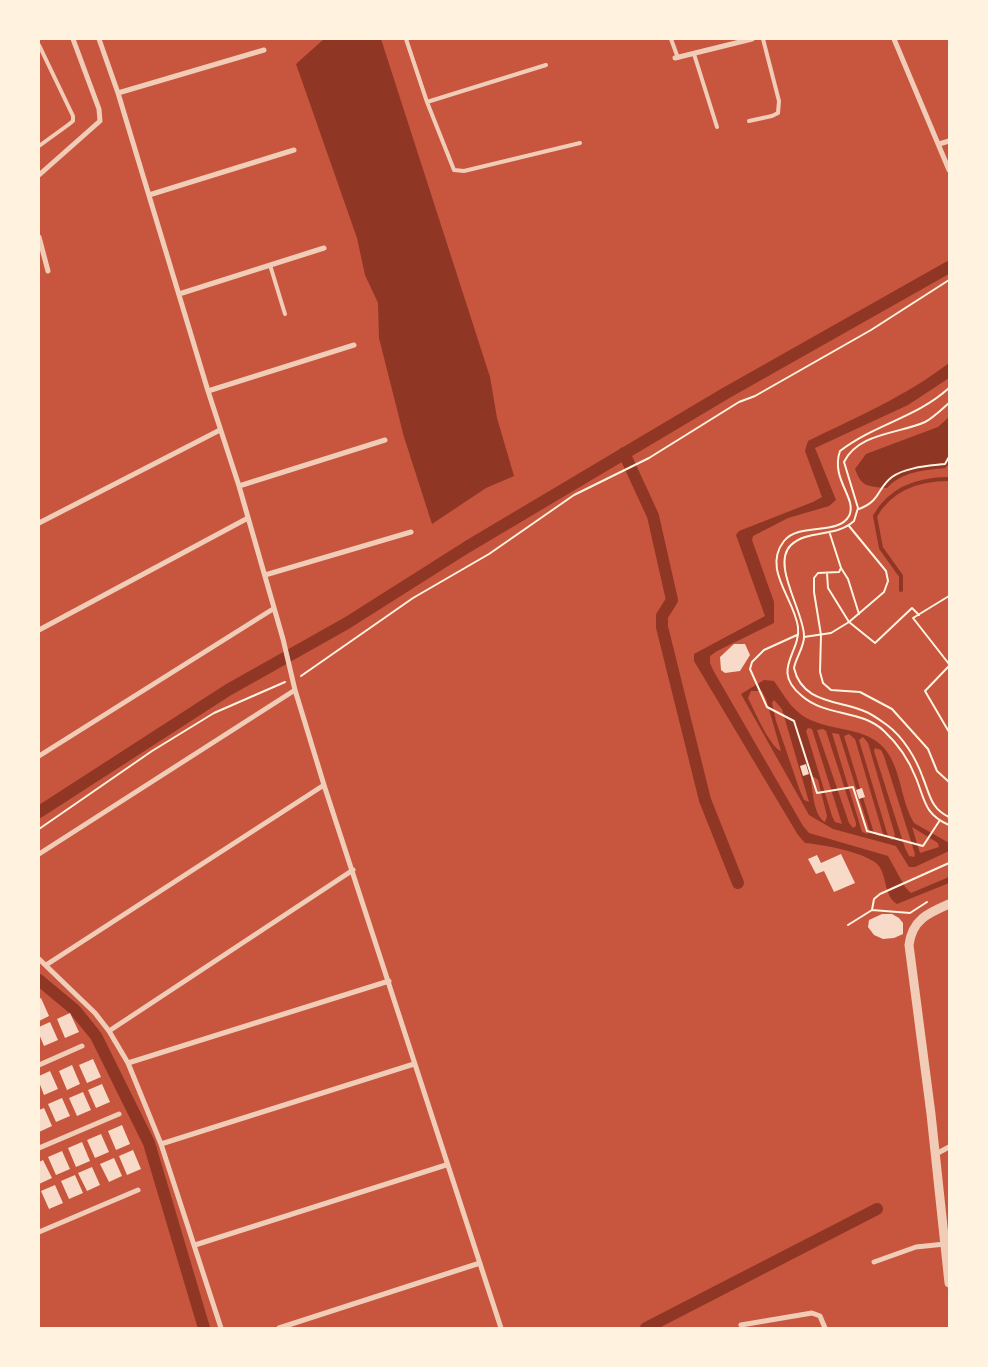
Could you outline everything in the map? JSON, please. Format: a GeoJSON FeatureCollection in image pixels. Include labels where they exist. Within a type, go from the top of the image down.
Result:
{"type":"FeatureCollection","features":[{"type":"Feature","properties":{"kind":"street"},"geometry":{"type":"LineString","coordinates":[[39,175],[100,121],[99,109],[73,39]]}},
{"type":"Feature","properties":{"kind":"street"},"geometry":{"type":"LineString","coordinates":[[98,39],[118,93],[220,430],[239,486],[273,609],[283,638],[295,690],[324,785],[389,981],[446,1165],[501,1328]]}},
{"type":"Feature","properties":{"kind":"street"},"geometry":{"type":"LineString","coordinates":[[677,58],[752,39]]}},
{"type":"Feature","properties":{"kind":"street"},"geometry":{"type":"LineString","coordinates":[[894,39],[949,170]]}},
{"type":"Feature","properties":{"kind":"street"},"geometry":{"type":"LineString","coordinates":[[118,93],[264,50]]}},
{"type":"Feature","properties":{"kind":"street"},"geometry":{"type":"LineString","coordinates":[[939,144],[949,141]]}},
{"type":"Feature","properties":{"kind":"street"},"geometry":{"type":"LineString","coordinates":[[149,196],[294,150]]}},
{"type":"Feature","properties":{"kind":"street"},"geometry":{"type":"LineString","coordinates":[[39,237],[48,271]]}},
{"type":"Feature","properties":{"kind":"street"},"geometry":{"type":"LineString","coordinates":[[179,294],[324,248]]}},
{"type":"Feature","properties":{"kind":"street"},"geometry":{"type":"LineString","coordinates":[[208,391],[354,345]]}},
{"type":"Feature","properties":{"kind":"street"},"geometry":{"type":"LineString","coordinates":[[39,523],[220,430]]}},
{"type":"Feature","properties":{"kind":"street"},"geometry":{"type":"LineString","coordinates":[[239,486],[386,440]]}},
{"type":"Feature","properties":{"kind":"street"},"geometry":{"type":"LineString","coordinates":[[39,630],[248,518]]}},
{"type":"Feature","properties":{"kind":"street"},"geometry":{"type":"LineString","coordinates":[[265,575],[410,532]]}},
{"type":"Feature","properties":{"kind":"street"},"geometry":{"type":"LineString","coordinates":[[39,756],[273,609]]}},
{"type":"Feature","properties":{"kind":"street"},"geometry":{"type":"LineString","coordinates":[[39,854],[295,690]]}},
{"type":"Feature","properties":{"kind":"street"},"geometry":{"type":"LineString","coordinates":[[46,965],[324,785]]}},
{"type":"Feature","properties":{"kind":"street"},"geometry":{"type":"LineString","coordinates":[[109,1031],[353,870]]}},
{"type":"Feature","properties":{"kind":"street"},"geometry":{"type":"LineString","coordinates":[[949,904],[925,915],[916,923],[910,934],[909,945],[936,1154],[949,1283]]}},
{"type":"Feature","properties":{"kind":"street"},"geometry":{"type":"LineString","coordinates":[[39,959],[95,1013],[109,1031],[128,1063],[161,1144],[221,1328]]}},
{"type":"Feature","properties":{"kind":"street"},"geometry":{"type":"LineString","coordinates":[[128,1063],[389,981]]}},
{"type":"Feature","properties":{"kind":"street"},"geometry":{"type":"LineString","coordinates":[[39,1065],[82,1046]]}},
{"type":"Feature","properties":{"kind":"street"},"geometry":{"type":"LineString","coordinates":[[161,1144],[414,1064]]}},
{"type":"Feature","properties":{"kind":"street"},"geometry":{"type":"LineString","coordinates":[[39,1148],[119,1114]]}},
{"type":"Feature","properties":{"kind":"street"},"geometry":{"type":"LineString","coordinates":[[936,1154],[949,1147]]}},
{"type":"Feature","properties":{"kind":"street"},"geometry":{"type":"LineString","coordinates":[[195,1245],[446,1165]]}},
{"type":"Feature","properties":{"kind":"street"},"geometry":{"type":"LineString","coordinates":[[39,1232],[138,1190]]}},
{"type":"Feature","properties":{"kind":"street"},"geometry":{"type":"LineString","coordinates":[[874,1262],[916,1247],[945,1244]]}},
{"type":"Feature","properties":{"kind":"street"},"geometry":{"type":"LineString","coordinates":[[279,1328],[480,1263]]}},
{"type":"Feature","properties":{"kind":"street"},"geometry":{"type":"LineString","coordinates":[[741,1325],[812,1313],[820,1316],[825,1328]]}},
{"type":"Feature","properties":{"kind":"lane"},"geometry":{"type":"LineString","coordinates":[[406,39],[427,102],[454,170],[464,171],[580,143]]}},
{"type":"Feature","properties":{"kind":"lane"},"geometry":{"type":"LineString","coordinates":[[671,39],[677,58]]}},
{"type":"Feature","properties":{"kind":"lane"},"geometry":{"type":"LineString","coordinates":[[749,121],[772,116],[778,112],[779,101],[763,39]]}},
{"type":"Feature","properties":{"kind":"lane"},"geometry":{"type":"LineString","coordinates":[[39,45],[73,116],[68,125],[39,146]]}},
{"type":"Feature","properties":{"kind":"lane"},"geometry":{"type":"LineString","coordinates":[[694,54],[717,127]]}},
{"type":"Feature","properties":{"kind":"lane"},"geometry":{"type":"LineString","coordinates":[[427,102],[546,65]]}},
{"type":"Feature","properties":{"kind":"lane"},"geometry":{"type":"LineString","coordinates":[[270,265],[284,314]]}},
{"type":"Feature","properties":{"kind":"path"},"geometry":{"type":"LineString","coordinates":[[39,829],[152,751],[214,713],[304,674],[413,598],[489,554],[574,495],[649,458],[739,402],[756,396],[871,330],[949,280]]}},
{"type":"Feature","properties":{"kind":"path"},"geometry":{"type":"LineString","coordinates":[[949,388],[930,405],[869,432],[840,451],[836,467],[850,503],[849,515],[842,523],[833,526],[794,533],[786,539],[778,550],[776,562],[777,571],[796,620],[797,635],[788,660],[788,678],[793,687],[801,696],[814,704],[863,717],[884,730],[907,759],[916,777],[922,800],[940,820],[949,825]]}},
{"type":"Feature","properties":{"kind":"path"},"geometry":{"type":"LineString","coordinates":[[949,403],[927,421],[876,437],[854,448],[848,454],[844,468],[858,509],[854,521],[849,526],[830,533],[798,540],[785,553],[784,571],[801,614],[804,637],[794,668],[800,683],[815,697],[865,711],[889,726],[908,747],[936,809],[949,817]]}},
{"type":"Feature","properties":{"kind":"path"},"geometry":{"type":"LineString","coordinates":[[858,509],[871,505],[892,477],[918,467],[945,464],[949,457]]}},
{"type":"Feature","properties":{"kind":"path"},"geometry":{"type":"LineString","coordinates":[[804,637],[831,633],[849,622],[884,592],[888,581],[886,571],[849,526]]}},
{"type":"Feature","properties":{"kind":"path"},"geometry":{"type":"LineString","coordinates":[[830,533],[841,568],[848,579],[858,614]]}},
{"type":"Feature","properties":{"kind":"path"},"geometry":{"type":"LineString","coordinates":[[841,568],[838,572],[818,573],[813,584],[821,635],[820,672],[823,683],[831,690],[860,692],[892,709],[928,749],[937,770],[949,782]]}},
{"type":"Feature","properties":{"kind":"path"},"geometry":{"type":"LineString","coordinates":[[827,573],[828,588],[849,622],[876,642],[912,608],[918,615]]}},
{"type":"Feature","properties":{"kind":"path"},"geometry":{"type":"LineString","coordinates":[[949,596],[913,618],[949,665],[925,690],[949,732]]}},
{"type":"Feature","properties":{"kind":"path"},"geometry":{"type":"LineString","coordinates":[[797,635],[764,650],[752,662],[750,674],[767,707],[794,721],[817,793],[853,787],[867,830],[923,846],[940,820]]}},
{"type":"Feature","properties":{"kind":"path"},"geometry":{"type":"LineString","coordinates":[[872,910],[874,899],[880,894],[949,863]]}},
{"type":"Feature","properties":{"kind":"path"},"geometry":{"type":"LineString","coordinates":[[848,925],[872,910],[910,913],[918,906],[934,898]]}},
{"type":"Feature","properties":{"kind":"shaded area"},"geometry":{"type":"Polygon","coordinates":[[[324,39],[381,39],[490,377],[497,418],[514,476],[486,488],[432,524],[404,437],[379,338],[378,303],[365,275],[357,238],[296,64],[324,39]]]}},
{"type":"Feature","properties":{"kind":"shaded area"},"geometry":{"type":"Polygon","coordinates":[[[949,363],[949,378],[908,405],[815,448],[836,500],[829,506],[788,518],[753,536],[752,540],[774,602],[774,623],[710,656],[713,670],[803,826],[809,833],[888,856],[905,887],[911,893],[949,877],[949,883],[897,904],[890,896],[882,870],[874,861],[844,850],[805,843],[798,835],[694,661],[694,654],[765,616],[736,535],[739,531],[822,497],[805,451],[808,441],[898,396],[949,363]]]}},
{"type":"Feature","properties":{"kind":"shaded area"},"geometry":{"type":"Polygon","coordinates":[[[949,417],[949,464],[945,468],[906,475],[887,488],[866,485],[860,480],[855,469],[866,454],[938,427],[949,417]]]}},
{"type":"Feature","properties":{"kind":"shaded area"},"geometry":{"type":"Polygon","coordinates":[[[764,680],[774,681],[790,704],[806,718],[860,733],[877,742],[890,756],[898,775],[909,814],[914,823],[949,843],[949,851],[915,867],[909,867],[896,846],[833,829],[809,815],[741,694],[764,680]],[[751,691],[748,698],[772,743],[781,751],[762,691],[751,691]],[[774,700],[772,703],[776,721],[800,791],[804,800],[809,802],[782,709],[774,700]],[[808,728],[806,731],[835,822],[842,824],[812,729],[808,728]],[[823,729],[817,730],[849,823],[853,828],[856,826],[856,823],[826,731],[823,729]],[[832,733],[862,832],[868,834],[869,829],[839,734],[832,733]],[[849,734],[844,736],[876,835],[880,836],[883,834],[855,739],[849,734]],[[863,737],[859,740],[890,839],[893,840],[895,835],[868,743],[863,737]],[[875,748],[874,751],[909,856],[914,857],[915,854],[884,756],[881,750],[875,748]],[[814,777],[811,778],[813,798],[818,815],[825,822],[827,816],[818,780],[814,777]],[[912,827],[920,853],[939,847],[938,843],[912,827]]]}},
{"type":"Feature","properties":{"kind":"building"},"geometry":{"type":"Polygon","coordinates":[[[734,644],[745,644],[750,655],[740,671],[725,673],[721,670],[720,657],[734,644]]]}},
{"type":"Feature","properties":{"kind":"building"},"geometry":{"type":"Polygon","coordinates":[[[806,764],[809,774],[803,776],[800,766],[806,764]]]}},
{"type":"Feature","properties":{"kind":"building"},"geometry":{"type":"Polygon","coordinates":[[[862,788],[865,797],[859,799],[856,790],[862,788]]]}},
{"type":"Feature","properties":{"kind":"building"},"geometry":{"type":"Polygon","coordinates":[[[841,854],[855,883],[834,892],[824,871],[816,874],[808,859],[817,855],[821,863],[841,854]]]}},
{"type":"Feature","properties":{"kind":"building"},"geometry":{"type":"Polygon","coordinates":[[[882,914],[892,914],[899,918],[903,923],[903,934],[894,938],[883,939],[874,935],[868,927],[869,920],[882,914]]]}},
{"type":"Feature","properties":{"kind":"building"},"geometry":{"type":"Polygon","coordinates":[[[41,998],[49,1016],[39,1021],[39,999],[41,998]]]}},
{"type":"Feature","properties":{"kind":"building"},"geometry":{"type":"Polygon","coordinates":[[[70,1013],[79,1032],[65,1038],[57,1019],[70,1013]]]}},
{"type":"Feature","properties":{"kind":"building"},"geometry":{"type":"Polygon","coordinates":[[[50,1022],[58,1040],[44,1046],[39,1034],[39,1027],[50,1022]]]}},
{"type":"Feature","properties":{"kind":"building"},"geometry":{"type":"Polygon","coordinates":[[[93,1059],[101,1077],[87,1083],[79,1065],[93,1059]]]}},
{"type":"Feature","properties":{"kind":"building"},"geometry":{"type":"Polygon","coordinates":[[[72,1065],[80,1084],[67,1090],[59,1071],[72,1065]]]}},
{"type":"Feature","properties":{"kind":"building"},"geometry":{"type":"Polygon","coordinates":[[[50,1071],[58,1089],[44,1095],[39,1082],[39,1076],[50,1071]]]}},
{"type":"Feature","properties":{"kind":"building"},"geometry":{"type":"Polygon","coordinates":[[[102,1084],[110,1102],[96,1108],[88,1090],[102,1084]]]}},
{"type":"Feature","properties":{"kind":"building"},"geometry":{"type":"Polygon","coordinates":[[[83,1092],[91,1110],[77,1116],[69,1098],[83,1092]]]}},
{"type":"Feature","properties":{"kind":"building"},"geometry":{"type":"Polygon","coordinates":[[[62,1098],[70,1116],[56,1122],[48,1104],[62,1098]]]}},
{"type":"Feature","properties":{"kind":"building"},"geometry":{"type":"Polygon","coordinates":[[[44,1108],[52,1126],[39,1132],[39,1110],[44,1108]]]}},
{"type":"Feature","properties":{"kind":"building"},"geometry":{"type":"Polygon","coordinates":[[[122,1125],[130,1144],[116,1150],[108,1131],[122,1125]]]}},
{"type":"Feature","properties":{"kind":"building"},"geometry":{"type":"Polygon","coordinates":[[[101,1134],[109,1152],[95,1158],[87,1140],[101,1134]]]}},
{"type":"Feature","properties":{"kind":"building"},"geometry":{"type":"Polygon","coordinates":[[[82,1142],[90,1161],[76,1167],[68,1148],[82,1142]]]}},
{"type":"Feature","properties":{"kind":"building"},"geometry":{"type":"Polygon","coordinates":[[[133,1150],[141,1169],[127,1175],[119,1156],[133,1150]]]}},
{"type":"Feature","properties":{"kind":"building"},"geometry":{"type":"Polygon","coordinates":[[[62,1151],[70,1169],[56,1175],[48,1157],[62,1151]]]}},
{"type":"Feature","properties":{"kind":"building"},"geometry":{"type":"Polygon","coordinates":[[[114,1158],[122,1176],[109,1182],[100,1164],[114,1158]]]}},
{"type":"Feature","properties":{"kind":"building"},"geometry":{"type":"Polygon","coordinates":[[[43,1160],[52,1178],[39,1184],[39,1162],[43,1160]]]}},
{"type":"Feature","properties":{"kind":"building"},"geometry":{"type":"Polygon","coordinates":[[[92,1167],[100,1185],[87,1191],[78,1173],[92,1167]]]}},
{"type":"Feature","properties":{"kind":"building"},"geometry":{"type":"Polygon","coordinates":[[[75,1175],[83,1193],[69,1199],[61,1181],[75,1175]]]}},
{"type":"Feature","properties":{"kind":"building"},"geometry":{"type":"Polygon","coordinates":[[[55,1185],[63,1203],[49,1209],[41,1191],[55,1185]]]}},
{"type":"Feature","properties":{"kind":"waterway"},"geometry":{"type":"LineString","coordinates":[[39,812],[228,690],[347,623],[467,547],[726,393],[949,267]]}},
{"type":"Feature","properties":{"kind":"waterway"},"geometry":{"type":"LineString","coordinates":[[624,453],[653,516],[672,600],[662,616],[662,627],[705,800],[738,883]]}},
{"type":"Feature","properties":{"kind":"waterway"},"geometry":{"type":"LineString","coordinates":[[901,590],[901,576],[881,548],[875,516],[889,498],[907,487],[927,481],[949,479]]}},
{"type":"Feature","properties":{"kind":"waterway"},"geometry":{"type":"LineString","coordinates":[[39,980],[75,1010],[96,1036],[149,1143],[204,1328]]}},
{"type":"Feature","properties":{"kind":"waterway"},"geometry":{"type":"LineString","coordinates":[[646,1328],[877,1209]]}}]}
